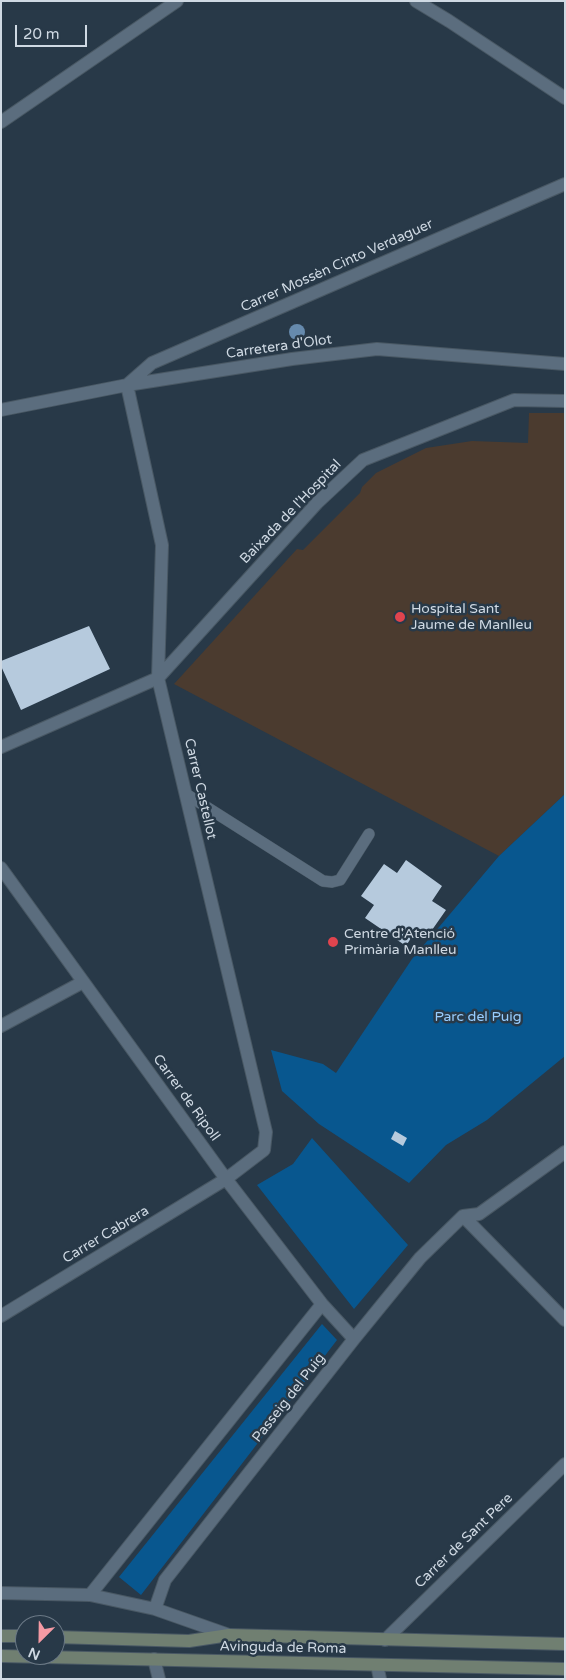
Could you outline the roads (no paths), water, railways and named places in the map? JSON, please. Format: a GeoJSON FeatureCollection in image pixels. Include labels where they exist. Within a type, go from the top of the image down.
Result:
{"type":"FeatureCollection","features":[{"type":"Feature","properties":{"kind":"street"},"geometry":{"type":"LineString","coordinates":[[1,122],[177,1]]}},
{"type":"Feature","properties":{"kind":"street"},"geometry":{"type":"LineString","coordinates":[[416,1],[565,98]]}},
{"type":"Feature","properties":{"kind":"street","name":"Carrer Mossèn Cinto Verdaguer"},"geometry":{"type":"LineString","coordinates":[[127,385],[152,363],[565,184]]}},
{"type":"Feature","properties":{"kind":"street","name":"Carretera d'Olot"},"geometry":{"type":"LineString","coordinates":[[1,410],[127,385],[292,359],[377,349],[565,364]]}},
{"type":"Feature","properties":{"kind":"street","name":"Carrer Castellot"},"geometry":{"type":"LineString","coordinates":[[127,385],[162,545],[158,678],[266,1132],[264,1150],[226,1179]]}},
{"type":"Feature","properties":{"kind":"street","name":"Baixada de l'Hospital"},"geometry":{"type":"LineString","coordinates":[[158,678],[317,503],[363,460],[514,400],[565,401]]}},
{"type":"Feature","properties":{"kind":"street"},"geometry":{"type":"LineString","coordinates":[[1,747],[158,678]]}},
{"type":"Feature","properties":{"kind":"street","name":"Carrer de Ripoll"},"geometry":{"type":"LineString","coordinates":[[1,868],[226,1179],[322,1304],[354,1339]]}},
{"type":"Feature","properties":{"kind":"street"},"geometry":{"type":"LineString","coordinates":[[1,1026],[83,982]]}},
{"type":"Feature","properties":{"kind":"street"},"geometry":{"type":"LineString","coordinates":[[463,1216],[479,1214],[565,1152]]}},
{"type":"Feature","properties":{"kind":"street","name":"Carrer Cabrera"},"geometry":{"type":"LineString","coordinates":[[1,1316],[226,1179]]}},
{"type":"Feature","properties":{"kind":"street"},"geometry":{"type":"LineString","coordinates":[[463,1216],[565,1320]]}},
{"type":"Feature","properties":{"kind":"street","name":"Passeig del Puig"},"geometry":{"type":"LineString","coordinates":[[155,1609],[165,1580],[420,1258],[463,1216]]}},
{"type":"Feature","properties":{"kind":"street"},"geometry":{"type":"LineString","coordinates":[[90,1595],[322,1304]]}},
{"type":"Feature","properties":{"kind":"street","name":"Carrer de Sant Pere"},"geometry":{"type":"LineString","coordinates":[[385,1640],[565,1464]]}},
{"type":"Feature","properties":{"kind":"street","name":"Avinguda de Roma"},"geometry":{"type":"LineString","coordinates":[[1,1593],[90,1595],[155,1609],[230,1635]]}},
{"type":"Feature","properties":{"kind":"street","name":"Avinguda de Roma"},"geometry":{"type":"LineString","coordinates":[[65,1637],[189,1641],[230,1635],[565,1644]]}},
{"type":"Feature","properties":{"kind":"street"},"geometry":{"type":"LineString","coordinates":[[1,1636],[15,1636]]}},
{"type":"Feature","properties":{"kind":"street","name":"Avinguda de Roma"},"geometry":{"type":"LineString","coordinates":[[1,1656],[565,1669]]}},
{"type":"Feature","properties":{"kind":"street"},"geometry":{"type":"LineString","coordinates":[[154,1660],[159,1679]]}},
{"type":"Feature","properties":{"kind":"street"},"geometry":{"type":"LineString","coordinates":[[377,1665],[380,1679]]}},
{"type":"Feature","properties":{"kind":"lane"},"geometry":{"type":"LineString","coordinates":[[186,794],[323,881],[332,882],[340,880],[369,834]]}},
{"type":"Feature","properties":{"kind":"place","name":"Hospital Sant Jaume de Manlleu"},"geometry":{"type":"Point","coordinates":[400,617]}},
{"type":"Feature","properties":{"kind":"place","name":"Centre d'Atenció Primària Manlleu"},"geometry":{"type":"Point","coordinates":[333,942]}},
{"type":"Feature","properties":{"kind":"park label","name":"Parc del Puig"},"geometry":{"type":"Point","coordinates":[478,1017]}}]}
